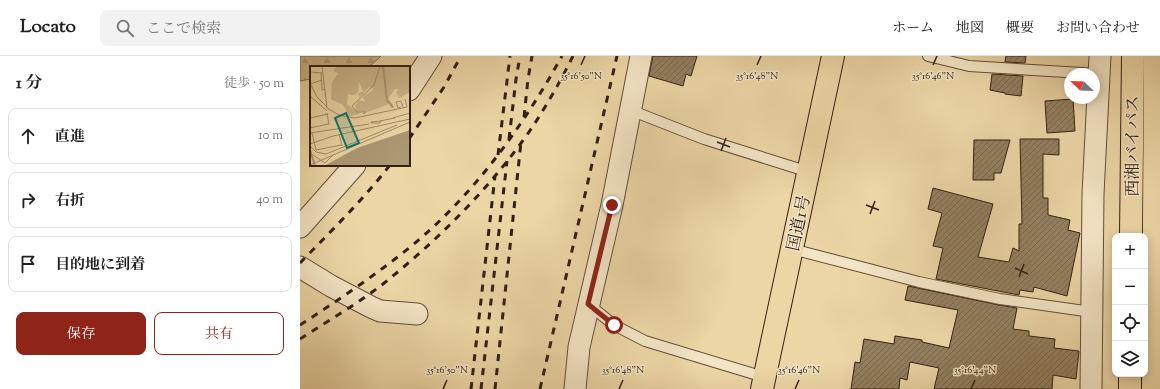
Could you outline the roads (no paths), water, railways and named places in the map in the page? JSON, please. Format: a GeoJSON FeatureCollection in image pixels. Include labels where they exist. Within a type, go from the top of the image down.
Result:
{"type":"FeatureCollection","features":[{"type":"Feature","properties":{"kind":"highway","name":"国道1号"},"geometry":{"type":"LineString","coordinates":[[763,383],[833,56]]}},
{"type":"Feature","properties":{"kind":"highway","name":"西湘バイパス"},"geometry":{"type":"LineString","coordinates":[[1131,233],[1133,56]]}},
{"type":"Feature","properties":{"kind":"highway","name":"西湘バイパス"},"geometry":{"type":"LineString","coordinates":[[1154,389],[1156,56]]}},
{"type":"Feature","properties":{"kind":"highway"},"geometry":{"type":"LineString","coordinates":[[1130,377],[1130,389]]}},
{"type":"Feature","properties":{"kind":"street"},"geometry":{"type":"LineString","coordinates":[[410,88],[431,56]]}},
{"type":"Feature","properties":{"kind":"street"},"geometry":{"type":"LineString","coordinates":[[575,389],[579,347],[612,205],[641,56]]}},
{"type":"Feature","properties":{"kind":"street"},"geometry":{"type":"LineString","coordinates":[[1091,389],[1093,194],[1100,65]]}},
{"type":"Feature","properties":{"kind":"street"},"geometry":{"type":"LineString","coordinates":[[300,227],[354,166]]}},
{"type":"Feature","properties":{"kind":"street"},"geometry":{"type":"LineString","coordinates":[[300,267],[331,286],[371,307],[380,310],[417,314]]}},
{"type":"Feature","properties":{"kind":"lane"},"geometry":{"type":"LineString","coordinates":[[928,56],[969,66],[1100,65]]}},
{"type":"Feature","properties":{"kind":"lane"},"geometry":{"type":"LineString","coordinates":[[630,110],[704,140],[809,172]]}},
{"type":"Feature","properties":{"kind":"lane"},"geometry":{"type":"LineString","coordinates":[[792,249],[919,282],[993,298],[1092,312]]}},
{"type":"Feature","properties":{"kind":"lane"},"geometry":{"type":"LineString","coordinates":[[588,304],[614,325],[645,341],[763,383]]}},
{"type":"Feature","properties":{"kind":"railway"},"geometry":{"type":"LineString","coordinates":[[410,138],[444,87],[461,56]]}},
{"type":"Feature","properties":{"kind":"railway"},"geometry":{"type":"LineString","coordinates":[[498,155],[510,56]]}},
{"type":"Feature","properties":{"kind":"railway"},"geometry":{"type":"LineString","coordinates":[[509,139],[520,56]]}},
{"type":"Feature","properties":{"kind":"railway"},"geometry":{"type":"LineString","coordinates":[[524,117],[532,56]]}},
{"type":"Feature","properties":{"kind":"railway"},"geometry":{"type":"LineString","coordinates":[[300,325],[355,288],[409,248],[454,206],[475,183],[513,135],[547,83],[562,56]]}},
{"type":"Feature","properties":{"kind":"railway"},"geometry":{"type":"LineString","coordinates":[[300,339],[383,284],[423,250],[462,213],[497,174],[529,132],[573,56]]}},
{"type":"Feature","properties":{"kind":"railway"},"geometry":{"type":"LineString","coordinates":[[540,389],[617,56]]}},
{"type":"Feature","properties":{"kind":"railway"},"geometry":{"type":"LineString","coordinates":[[495,389],[521,142]]}},
{"type":"Feature","properties":{"kind":"railway"},"geometry":{"type":"LineString","coordinates":[[481,389],[507,161]]}},
{"type":"Feature","properties":{"kind":"railway"},"geometry":{"type":"LineString","coordinates":[[300,263],[358,203],[389,166]]}},
{"type":"Feature","properties":{"kind":"railway"},"geometry":{"type":"LineString","coordinates":[[471,389],[495,176]]}}]}
